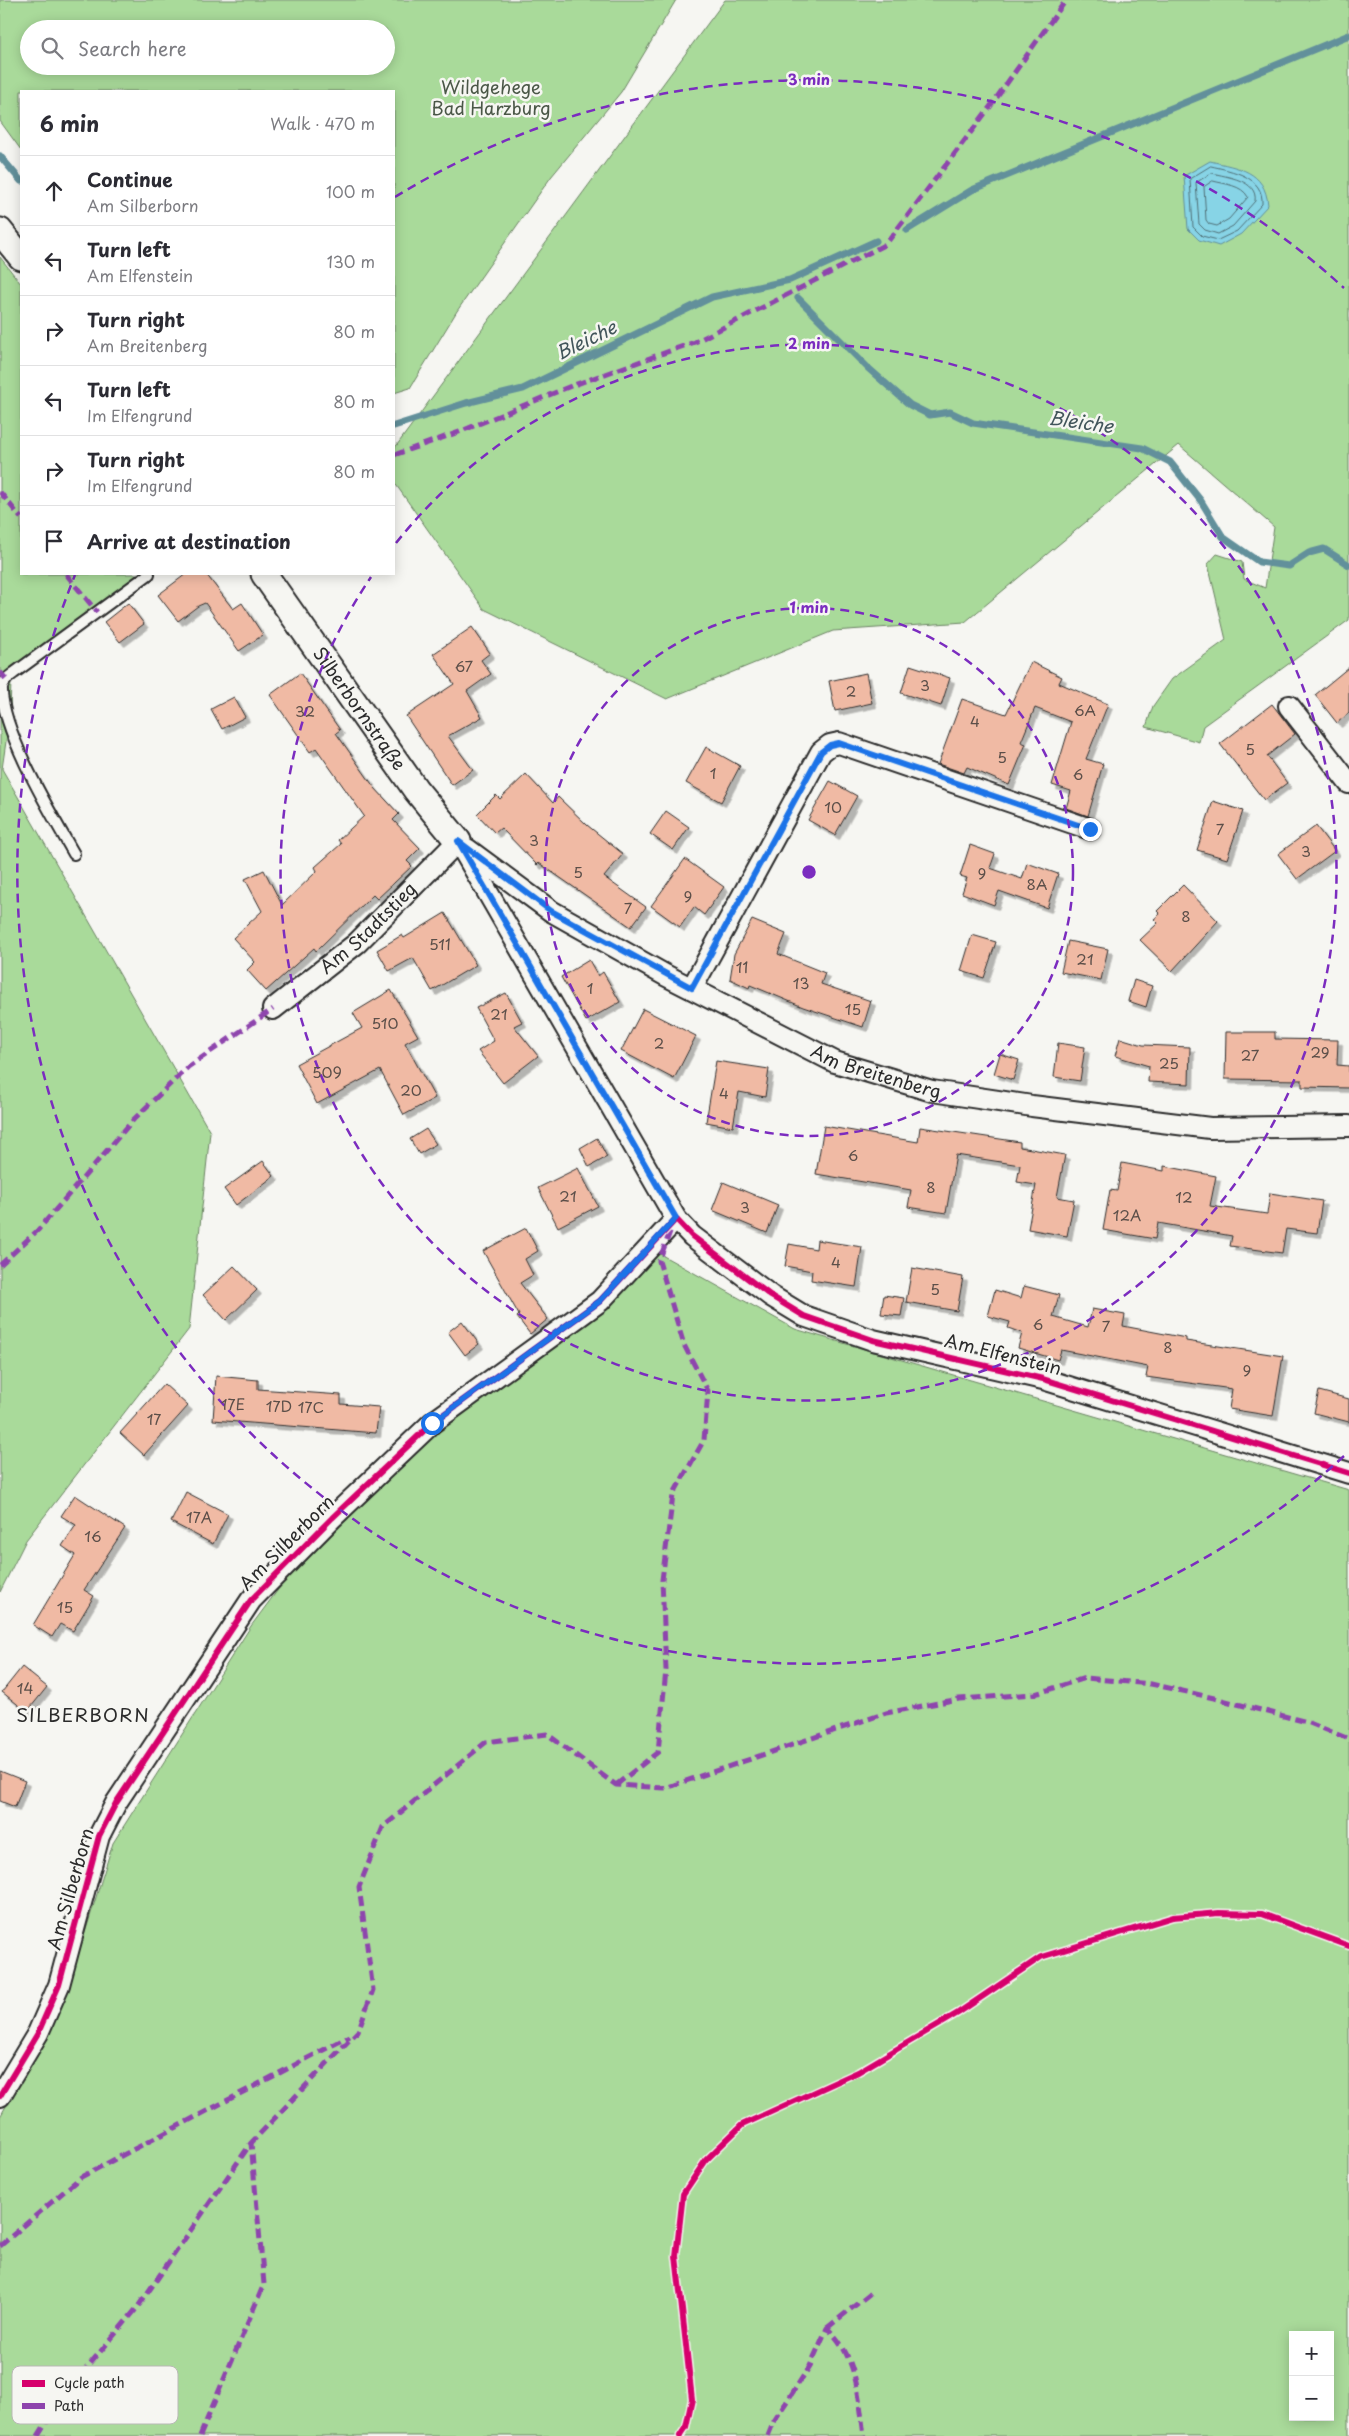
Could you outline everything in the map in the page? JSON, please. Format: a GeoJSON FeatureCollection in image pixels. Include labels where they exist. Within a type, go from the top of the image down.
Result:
{"type":"FeatureCollection","features":[{"type":"Feature","properties":{"kind":"street"},"geometry":{"type":"LineString","coordinates":[[0,231],[20,256]]}},
{"type":"Feature","properties":{"kind":"street","name":"Silberbornstraße"},"geometry":{"type":"LineString","coordinates":[[265,575],[416,790],[458,841]]}},
{"type":"Feature","properties":{"kind":"street"},"geometry":{"type":"LineString","coordinates":[[1289,706],[1349,783]]}},
{"type":"Feature","properties":{"kind":"street"},"geometry":{"type":"LineString","coordinates":[[692,988],[821,752],[830,745],[839,743],[1090,829]]}},
{"type":"Feature","properties":{"kind":"street","name":"Am Breitenberg"},"geometry":{"type":"LineString","coordinates":[[458,841],[551,911],[692,988],[835,1062],[932,1090],[1032,1106],[1210,1128],[1349,1126]]}},
{"type":"Feature","properties":{"kind":"street","name":"Am Stadtstieg"},"geometry":{"type":"LineString","coordinates":[[273,1009],[357,943],[458,841]]}},
{"type":"Feature","properties":{"kind":"street","name":"Am Elfenstein"},"geometry":{"type":"LineString","coordinates":[[458,841],[676,1218],[692,1236],[771,1296],[804,1316],[874,1340],[1043,1379],[1349,1473]]}},
{"type":"Feature","properties":{"kind":"street","name":"Am Silberborn"},"geometry":{"type":"LineString","coordinates":[[0,2096],[38,2033],[59,1986],[99,1836],[116,1802],[251,1600],[332,1518],[432,1423],[600,1301],[676,1218]]}},
{"type":"Feature","properties":{"kind":"lane"},"geometry":{"type":"LineString","coordinates":[[74,854],[13,747],[4,723],[1,703],[2,686],[14,673],[148,575]]}},
{"type":"Feature","properties":{"kind":"green space","name":"Wildgehege Bad Harzburg"},"geometry":{"type":"Polygon","coordinates":[[[0,0],[676,0],[621,92],[551,177],[457,311],[410,388],[395,393],[395,90],[20,90],[20,149],[0,121],[0,0]]]}},
{"type":"Feature","properties":{"kind":"green space"},"geometry":{"type":"Polygon","coordinates":[[[725,0],[1349,0],[1349,620],[1203,726],[1199,742],[1146,727],[1153,706],[1172,679],[1226,640],[1208,564],[1217,554],[1242,562],[1244,579],[1265,588],[1274,527],[1179,445],[965,622],[833,631],[667,699],[484,609],[395,483],[395,448],[725,0]]]}},
{"type":"Feature","properties":{"kind":"green space"},"geometry":{"type":"Polygon","coordinates":[[[0,257],[20,283],[20,575],[155,575],[11,680],[10,714],[2,769],[210,1132],[189,1329],[26,1540],[0,1592],[0,257]]]}},
{"type":"Feature","properties":{"kind":"green space"},"geometry":{"type":"Polygon","coordinates":[[[658,1253],[795,1329],[1349,1490],[1349,2436],[0,2436],[0,2117],[64,2000],[113,1843],[251,1626],[283,1583],[430,1437],[605,1311],[658,1253]]]}},
{"type":"Feature","properties":{"kind":"water"},"geometry":{"type":"Polygon","coordinates":[[[1210,161],[1240,169],[1256,178],[1262,184],[1266,193],[1268,205],[1241,234],[1219,246],[1199,240],[1188,229],[1184,176],[1210,161]]]}},
{"type":"Feature","properties":{"kind":"building"},"geometry":{"type":"Polygon","coordinates":[[[185,575],[207,575],[233,609],[242,603],[263,635],[239,651],[205,603],[178,621],[158,595],[185,575]]]}},
{"type":"Feature","properties":{"kind":"building"},"geometry":{"type":"Polygon","coordinates":[[[128,603],[144,624],[120,642],[104,622],[128,603]]]}},
{"type":"Feature","properties":{"kind":"building"},"geometry":{"type":"Polygon","coordinates":[[[472,627],[490,653],[481,660],[491,674],[467,691],[482,717],[448,736],[473,770],[452,785],[406,716],[454,684],[433,654],[472,627]]]}},
{"type":"Feature","properties":{"kind":"building"},"geometry":{"type":"Polygon","coordinates":[[[1031,662],[1062,677],[1059,683],[1108,704],[1086,759],[1103,764],[1088,816],[1066,808],[1071,791],[1052,785],[1071,722],[1035,708],[1021,742],[1026,744],[1009,785],[967,767],[964,773],[938,764],[962,699],[1006,714],[1031,662]]]}},
{"type":"Feature","properties":{"kind":"building"},"geometry":{"type":"Polygon","coordinates":[[[910,665],[950,678],[941,706],[901,693],[910,665]]]}},
{"type":"Feature","properties":{"kind":"building"},"geometry":{"type":"Polygon","coordinates":[[[1349,667],[1349,713],[1337,723],[1315,695],[1349,667]]]}},
{"type":"Feature","properties":{"kind":"building"},"geometry":{"type":"Polygon","coordinates":[[[300,673],[340,730],[336,733],[374,787],[399,814],[393,820],[420,848],[407,861],[412,866],[377,899],[373,895],[316,951],[314,948],[266,991],[247,970],[255,962],[233,938],[262,911],[245,879],[264,870],[282,905],[317,871],[315,867],[341,844],[338,840],[364,816],[316,748],[310,752],[270,695],[300,673]]]}},
{"type":"Feature","properties":{"kind":"building"},"geometry":{"type":"Polygon","coordinates":[[[866,673],[872,703],[835,711],[829,681],[866,673]]]}},
{"type":"Feature","properties":{"kind":"building"},"geometry":{"type":"Polygon","coordinates":[[[234,697],[245,717],[222,729],[211,709],[234,697]]]}},
{"type":"Feature","properties":{"kind":"building"},"geometry":{"type":"Polygon","coordinates":[[[1272,704],[1295,734],[1267,756],[1287,783],[1264,800],[1220,744],[1272,704]]]}},
{"type":"Feature","properties":{"kind":"building"},"geometry":{"type":"Polygon","coordinates":[[[706,747],[740,766],[721,802],[686,783],[706,747]]]}},
{"type":"Feature","properties":{"kind":"building"},"geometry":{"type":"Polygon","coordinates":[[[526,774],[553,803],[558,797],[587,825],[623,854],[604,877],[646,907],[631,927],[539,863],[537,865],[501,828],[495,833],[477,814],[496,795],[500,799],[526,774]]]}},
{"type":"Feature","properties":{"kind":"building"},"geometry":{"type":"Polygon","coordinates":[[[830,781],[857,796],[835,835],[808,820],[830,781]]]}},
{"type":"Feature","properties":{"kind":"building"},"geometry":{"type":"Polygon","coordinates":[[[1213,801],[1243,811],[1227,859],[1197,850],[1213,801]]]}},
{"type":"Feature","properties":{"kind":"building"},"geometry":{"type":"Polygon","coordinates":[[[666,811],[689,827],[673,850],[650,834],[666,811]]]}},
{"type":"Feature","properties":{"kind":"building"},"geometry":{"type":"Polygon","coordinates":[[[1316,826],[1335,851],[1297,879],[1278,854],[1316,826]]]}},
{"type":"Feature","properties":{"kind":"building"},"geometry":{"type":"Polygon","coordinates":[[[970,845],[995,854],[990,868],[1022,879],[1027,863],[1058,874],[1047,908],[999,891],[994,905],[962,893],[967,878],[960,876],[970,845]]]}},
{"type":"Feature","properties":{"kind":"building"},"geometry":{"type":"Polygon","coordinates":[[[685,859],[724,887],[704,915],[694,907],[680,927],[651,906],[685,859]]]}},
{"type":"Feature","properties":{"kind":"building"},"geometry":{"type":"Polygon","coordinates":[[[1183,885],[1218,921],[1172,971],[1140,940],[1158,923],[1154,919],[1160,914],[1157,911],[1183,885]]]}},
{"type":"Feature","properties":{"kind":"building"},"geometry":{"type":"Polygon","coordinates":[[[445,913],[476,965],[432,991],[413,958],[389,971],[377,950],[402,935],[404,938],[445,913]]]}},
{"type":"Feature","properties":{"kind":"building"},"geometry":{"type":"Polygon","coordinates":[[[752,920],[786,934],[778,954],[825,973],[821,984],[871,1001],[863,1027],[803,1007],[750,985],[749,988],[730,979],[734,954],[752,920]]]}},
{"type":"Feature","properties":{"kind":"building"},"geometry":{"type":"Polygon","coordinates":[[[972,935],[996,942],[984,978],[961,971],[972,935]]]}},
{"type":"Feature","properties":{"kind":"building"},"geometry":{"type":"Polygon","coordinates":[[[1068,941],[1108,949],[1101,980],[1061,972],[1068,941]]]}},
{"type":"Feature","properties":{"kind":"building"},"geometry":{"type":"Polygon","coordinates":[[[589,960],[598,976],[603,972],[620,1002],[586,1021],[561,977],[589,960]]]}},
{"type":"Feature","properties":{"kind":"building"},"geometry":{"type":"Polygon","coordinates":[[[1134,980],[1152,986],[1146,1007],[1128,1001],[1134,980]]]}},
{"type":"Feature","properties":{"kind":"building"},"geometry":{"type":"Polygon","coordinates":[[[391,990],[418,1036],[405,1043],[435,1098],[404,1115],[380,1070],[317,1104],[296,1064],[362,1028],[353,1013],[391,990]]]}},
{"type":"Feature","properties":{"kind":"building"},"geometry":{"type":"Polygon","coordinates":[[[506,993],[522,1022],[514,1026],[538,1056],[503,1083],[478,1051],[494,1041],[476,1008],[506,993]]]}},
{"type":"Feature","properties":{"kind":"building"},"geometry":{"type":"Polygon","coordinates":[[[643,1009],[696,1036],[674,1079],[621,1051],[643,1009]]]}},
{"type":"Feature","properties":{"kind":"building"},"geometry":{"type":"Polygon","coordinates":[[[1226,1032],[1275,1032],[1275,1039],[1338,1040],[1337,1065],[1349,1066],[1349,1088],[1302,1087],[1302,1080],[1225,1079],[1226,1032]]]}},
{"type":"Feature","properties":{"kind":"building"},"geometry":{"type":"Polygon","coordinates":[[[1120,1038],[1143,1045],[1190,1047],[1189,1084],[1148,1082],[1149,1066],[1115,1056],[1120,1038]]]}},
{"type":"Feature","properties":{"kind":"building"},"geometry":{"type":"Polygon","coordinates":[[[1058,1043],[1085,1047],[1080,1081],[1054,1077],[1058,1043]]]}},
{"type":"Feature","properties":{"kind":"building"},"geometry":{"type":"Polygon","coordinates":[[[1000,1054],[1019,1060],[1013,1080],[994,1074],[1000,1054]]]}},
{"type":"Feature","properties":{"kind":"building"},"geometry":{"type":"Polygon","coordinates":[[[716,1061],[769,1069],[765,1097],[739,1092],[733,1127],[706,1122],[716,1061]]]}},
{"type":"Feature","properties":{"kind":"building"},"geometry":{"type":"Polygon","coordinates":[[[824,1126],[918,1142],[920,1127],[1020,1142],[1020,1147],[1065,1155],[1057,1197],[1074,1200],[1067,1236],[1028,1229],[1036,1185],[1017,1182],[1020,1165],[956,1155],[946,1213],[908,1207],[911,1190],[816,1174],[824,1126]]]}},
{"type":"Feature","properties":{"kind":"building"},"geometry":{"type":"Polygon","coordinates":[[[426,1129],[436,1144],[419,1154],[410,1139],[426,1129]]]}},
{"type":"Feature","properties":{"kind":"building"},"geometry":{"type":"Polygon","coordinates":[[[597,1138],[607,1157],[589,1167],[580,1148],[597,1138]]]}},
{"type":"Feature","properties":{"kind":"building"},"geometry":{"type":"Polygon","coordinates":[[[263,1161],[274,1176],[236,1205],[224,1189],[263,1161]]]}},
{"type":"Feature","properties":{"kind":"building"},"geometry":{"type":"Polygon","coordinates":[[[1122,1163],[1164,1171],[1164,1166],[1216,1176],[1210,1206],[1267,1214],[1270,1193],[1322,1201],[1317,1233],[1286,1229],[1282,1253],[1230,1246],[1232,1236],[1158,1223],[1155,1239],[1103,1230],[1110,1190],[1117,1191],[1122,1163]]]}},
{"type":"Feature","properties":{"kind":"building"},"geometry":{"type":"Polygon","coordinates":[[[578,1168],[598,1206],[558,1227],[538,1188],[578,1168]]]}},
{"type":"Feature","properties":{"kind":"building"},"geometry":{"type":"Polygon","coordinates":[[[723,1182],[778,1205],[767,1233],[712,1210],[723,1182]]]}},
{"type":"Feature","properties":{"kind":"building"},"geometry":{"type":"Polygon","coordinates":[[[526,1228],[538,1251],[525,1259],[533,1275],[520,1283],[548,1319],[530,1334],[517,1317],[519,1315],[483,1251],[526,1228]]]}},
{"type":"Feature","properties":{"kind":"building"},"geometry":{"type":"Polygon","coordinates":[[[817,1240],[862,1247],[856,1287],[811,1280],[812,1271],[785,1266],[789,1244],[816,1249],[817,1240]]]}},
{"type":"Feature","properties":{"kind":"building"},"geometry":{"type":"Polygon","coordinates":[[[234,1266],[257,1290],[226,1320],[203,1295],[234,1266]]]}},
{"type":"Feature","properties":{"kind":"building"},"geometry":{"type":"Polygon","coordinates":[[[912,1268],[963,1277],[957,1311],[906,1302],[912,1268]]]}},
{"type":"Feature","properties":{"kind":"building"},"geometry":{"type":"Polygon","coordinates":[[[1024,1286],[1059,1295],[1053,1317],[1088,1327],[1092,1309],[1125,1315],[1123,1326],[1186,1338],[1186,1341],[1283,1356],[1273,1416],[1229,1409],[1232,1389],[1146,1377],[1148,1367],[1061,1350],[1058,1360],[1018,1348],[1022,1333],[1008,1328],[1010,1322],[988,1316],[995,1290],[1021,1298],[1024,1286]]]}},
{"type":"Feature","properties":{"kind":"building"},"geometry":{"type":"Polygon","coordinates":[[[884,1295],[904,1298],[901,1316],[881,1314],[884,1295]]]}},
{"type":"Feature","properties":{"kind":"building"},"geometry":{"type":"Polygon","coordinates":[[[462,1321],[479,1344],[465,1355],[448,1332],[462,1321]]]}},
{"type":"Feature","properties":{"kind":"building"},"geometry":{"type":"Polygon","coordinates":[[[216,1376],[258,1380],[258,1389],[341,1395],[341,1404],[379,1407],[376,1433],[213,1420],[216,1376]]]}},
{"type":"Feature","properties":{"kind":"building"},"geometry":{"type":"Polygon","coordinates":[[[164,1384],[188,1406],[144,1455],[120,1433],[164,1384]]]}},
{"type":"Feature","properties":{"kind":"building"},"geometry":{"type":"Polygon","coordinates":[[[1319,1391],[1349,1399],[1349,1422],[1314,1413],[1319,1391]]]}},
{"type":"Feature","properties":{"kind":"building"},"geometry":{"type":"Polygon","coordinates":[[[186,1492],[228,1514],[213,1544],[171,1522],[186,1492]]]}},
{"type":"Feature","properties":{"kind":"building"},"geometry":{"type":"Polygon","coordinates":[[[75,1495],[125,1528],[84,1590],[94,1596],[73,1631],[60,1624],[52,1637],[33,1625],[75,1555],[62,1546],[76,1525],[61,1516],[75,1495]]]}},
{"type":"Feature","properties":{"kind":"building"},"geometry":{"type":"Polygon","coordinates":[[[22,1667],[47,1687],[27,1712],[2,1692],[22,1667]]]}},
{"type":"Feature","properties":{"kind":"building"},"geometry":{"type":"Polygon","coordinates":[[[0,1771],[25,1781],[15,1807],[0,1801],[0,1771]]]}},
{"type":"Feature","properties":{"kind":"waterway"},"geometry":{"type":"LineString","coordinates":[[907,230],[972,190],[1349,35]]}},
{"type":"Feature","properties":{"kind":"waterway","name":"Bleiche"},"geometry":{"type":"LineString","coordinates":[[0,156],[20,180]]}},
{"type":"Feature","properties":{"kind":"waterway","name":"Bleiche"},"geometry":{"type":"LineString","coordinates":[[395,426],[466,403],[523,389],[712,297],[790,280],[876,241]]}},
{"type":"Feature","properties":{"kind":"waterway","name":"Bleiche"},"geometry":{"type":"LineString","coordinates":[[798,298],[868,368],[910,405],[930,415],[950,412],[973,423],[1142,448],[1170,462],[1201,501],[1223,537],[1259,562],[1289,566],[1309,553],[1324,549],[1349,565]]}},
{"type":"Feature","properties":{"kind":"marked path"},"geometry":{"type":"LineString","coordinates":[[395,455],[459,432],[571,386],[695,342],[886,244],[990,107],[1066,0]]}},
{"type":"Feature","properties":{"kind":"marked path"},"geometry":{"type":"LineString","coordinates":[[0,492],[20,517]]}},
{"type":"Feature","properties":{"kind":"marked path"},"geometry":{"type":"LineString","coordinates":[[67,575],[97,612]]}},
{"type":"Feature","properties":{"kind":"marked path"},"geometry":{"type":"LineString","coordinates":[[0,672],[6,679]]}},
{"type":"Feature","properties":{"kind":"marked path"},"geometry":{"type":"LineString","coordinates":[[0,1265],[38,1230],[134,1119],[188,1067],[273,1009]]}},
{"type":"Feature","properties":{"kind":"marked path"},"geometry":{"type":"LineString","coordinates":[[616,1785],[658,1752],[666,1670],[662,1580],[673,1495],[704,1440],[708,1391],[684,1345],[659,1261],[671,1229]]}},
{"type":"Feature","properties":{"kind":"marked path"},"geometry":{"type":"LineString","coordinates":[[88,2366],[137,2308],[251,2143],[358,2031],[373,1990],[359,1887],[383,1827],[486,1742],[547,1734],[616,1785],[665,1788],[886,1713],[959,1699],[1035,1694],[1085,1678],[1151,1684],[1214,1698],[1307,1722],[1349,1739]]}},
{"type":"Feature","properties":{"kind":"marked path"},"geometry":{"type":"LineString","coordinates":[[0,2246],[81,2177],[350,2036]]}},
{"type":"Feature","properties":{"kind":"marked path"},"geometry":{"type":"LineString","coordinates":[[200,2436],[264,2284],[251,2143]]}},
{"type":"Feature","properties":{"kind":"marked path"},"geometry":{"type":"LineString","coordinates":[[827,2328],[873,2291]]}},
{"type":"Feature","properties":{"kind":"marked path"},"geometry":{"type":"LineString","coordinates":[[768,2436],[774,2421],[810,2366],[827,2328],[837,2339],[851,2364],[858,2392],[864,2436]]}},
{"type":"Feature","properties":{"kind":"marked path"},"geometry":{"type":"LineString","coordinates":[[38,2436],[46,2424]]}},
{"type":"Feature","properties":{"kind":"cycle path"},"geometry":{"type":"LineString","coordinates":[[0,2096],[38,2033],[59,1985],[99,1836],[116,1803],[251,1600],[332,1518],[432,1423],[600,1301],[676,1219],[692,1236],[771,1296],[804,1316],[873,1340],[1043,1379],[1349,1473]]}},
{"type":"Feature","properties":{"kind":"cycle path"},"geometry":{"type":"LineString","coordinates":[[680,2436],[686,2427],[692,2399],[676,2256],[683,2194],[706,2160],[742,2125],[858,2072],[958,2013],[1041,1957],[1173,1917],[1219,1913],[1262,1914],[1349,1946]]}},
{"type":"Feature","properties":{"kind":"district","name":"SILBERBORN"},"geometry":{"type":"Point","coordinates":[83,1715]}},
{"type":"Feature","properties":{"kind":"route"},"geometry":{"type":"LineString","coordinates":[[432,1423],[600,1301],[676,1218],[458,841],[551,911],[665,975],[692,988],[821,752],[830,745],[839,743],[1090,829]]}}]}
